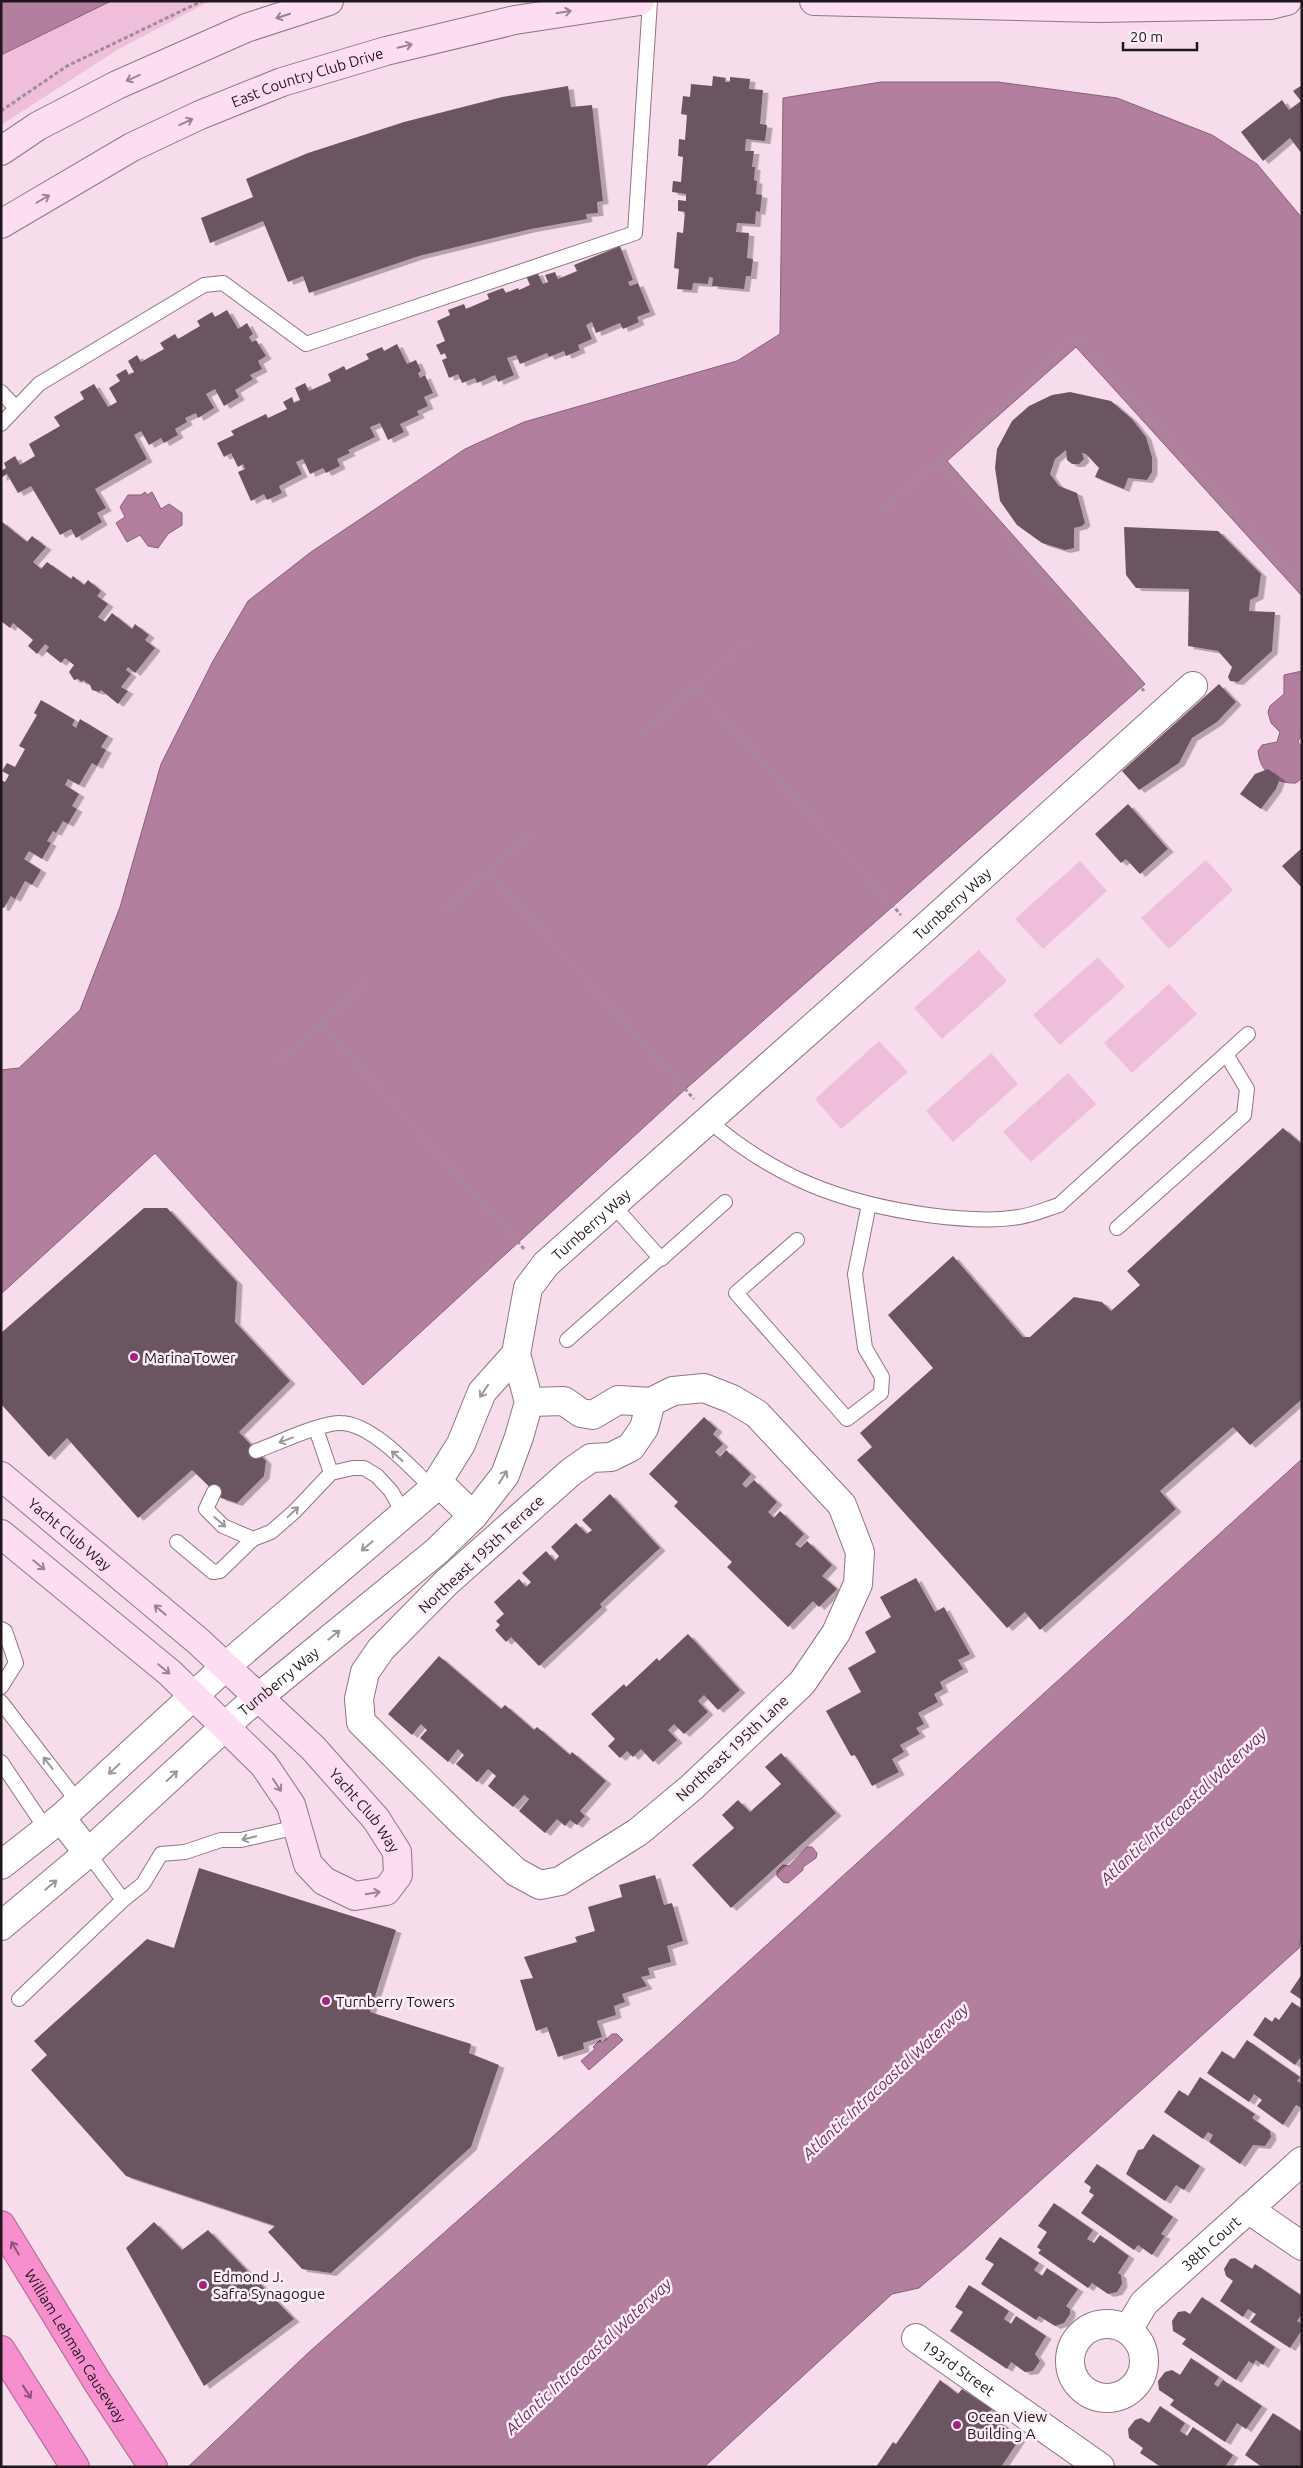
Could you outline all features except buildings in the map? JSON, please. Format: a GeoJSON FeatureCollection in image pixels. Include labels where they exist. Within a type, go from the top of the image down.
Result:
{"type":"FeatureCollection","features":[{"type":"Feature","properties":{"kind":"highway","name":"William Lehman Causeway"},"geometry":{"type":"LineString","coordinates":[[1,2225],[98,2383],[153,2467]]}},
{"type":"Feature","properties":{"kind":"highway"},"geometry":{"type":"LineString","coordinates":[[1,2350],[75,2467]]}},
{"type":"Feature","properties":{"kind":"street"},"geometry":{"type":"LineString","coordinates":[[1,151],[38,126],[117,85],[246,28],[329,1]]}},
{"type":"Feature","properties":{"kind":"street","name":"East Country Club Drive"},"geometry":{"type":"LineString","coordinates":[[1,224],[132,147],[200,115],[282,82],[386,51],[515,20],[640,1]]}},
{"type":"Feature","properties":{"kind":"street"},"geometry":{"type":"LineString","coordinates":[[814,1],[1097,8],[1271,4],[1287,1]]}},
{"type":"Feature","properties":{"kind":"street","name":"Turnberry Way"},"geometry":{"type":"LineString","coordinates":[[1,1926],[88,1853],[258,1698],[437,1551],[474,1516],[505,1475],[520,1437],[529,1402],[516,1354],[528,1288],[546,1264],[613,1205],[701,1109],[1194,686]]}},
{"type":"Feature","properties":{"kind":"street"},"geometry":{"type":"LineString","coordinates":[[1,1865],[62,1816],[225,1667],[436,1486],[461,1444],[482,1392],[516,1354]]}},
{"type":"Feature","properties":{"kind":"street","name":"Northeast 195th Lane"},"geometry":{"type":"LineString","coordinates":[[365,1672],[359,1699],[362,1722],[465,1825],[509,1865],[540,1885],[560,1881],[638,1832],[692,1787],[802,1683],[836,1633],[858,1584],[860,1552],[842,1505],[757,1414],[732,1398],[704,1388],[673,1391],[651,1402],[618,1400],[593,1415],[581,1412],[564,1402],[529,1402]]}},
{"type":"Feature","properties":{"kind":"street","name":"Northeast 195th Terrace"},"geometry":{"type":"LineString","coordinates":[[365,1672],[381,1649],[447,1582],[570,1472],[591,1458],[612,1457],[631,1447],[644,1428],[651,1402]]}},
{"type":"Feature","properties":{"kind":"street","name":"Yacht Club Way"},"geometry":{"type":"LineString","coordinates":[[1,1476],[225,1667],[313,1748],[376,1819],[397,1852],[398,1875],[386,1891],[355,1896],[324,1881],[308,1864],[290,1805],[264,1765],[170,1673],[1,1534]]}},
{"type":"Feature","properties":{"kind":"street"},"geometry":{"type":"LineString","coordinates":[[436,1486],[474,1516]]}},
{"type":"Feature","properties":{"kind":"street"},"geometry":{"type":"LineString","coordinates":[[62,1816],[88,1853]]}},
{"type":"Feature","properties":{"kind":"street","name":"38th Court"},"geometry":{"type":"LineString","coordinates":[[1128,2330],[1144,2303],[1302,2161]]}},
{"type":"Feature","properties":{"kind":"street"},"geometry":{"type":"LineString","coordinates":[[1248,2209],[1302,2246]]}},
{"type":"Feature","properties":{"kind":"street","name":"193rd Street"},"geometry":{"type":"LineString","coordinates":[[916,2338],[1100,2467]]}},
{"type":"Feature","properties":{"kind":"lane"},"geometry":{"type":"LineString","coordinates":[[1,424],[39,384],[204,285],[223,284],[306,344],[635,233],[650,1]]}},
{"type":"Feature","properties":{"kind":"lane"},"geometry":{"type":"LineString","coordinates":[[1,392],[16,408]]}},
{"type":"Feature","properties":{"kind":"lane"},"geometry":{"type":"LineString","coordinates":[[701,1109],[735,1143],[781,1172],[835,1196],[892,1210],[960,1220],[1020,1218],[1059,1205],[1248,1034]]}},
{"type":"Feature","properties":{"kind":"lane"},"geometry":{"type":"LineString","coordinates":[[1117,1228],[1244,1115],[1247,1089],[1226,1054]]}},
{"type":"Feature","properties":{"kind":"lane"},"geometry":{"type":"LineString","coordinates":[[567,1340],[726,1202]]}},
{"type":"Feature","properties":{"kind":"lane"},"geometry":{"type":"LineString","coordinates":[[797,1240],[736,1293],[847,1419],[880,1393],[882,1377],[865,1348],[855,1274],[869,1204]]}},
{"type":"Feature","properties":{"kind":"lane"},"geometry":{"type":"LineString","coordinates":[[613,1205],[660,1258]]}},
{"type":"Feature","properties":{"kind":"lane"},"geometry":{"type":"LineString","coordinates":[[256,1451],[338,1422],[375,1436],[436,1486]]}},
{"type":"Feature","properties":{"kind":"lane"},"geometry":{"type":"LineString","coordinates":[[316,1429],[331,1473]]}},
{"type":"Feature","properties":{"kind":"lane"},"geometry":{"type":"LineString","coordinates":[[177,1542],[213,1572],[220,1571],[253,1539],[271,1532],[288,1517],[331,1473],[353,1468],[364,1468],[377,1476],[391,1490],[404,1514]]}},
{"type":"Feature","properties":{"kind":"lane"},"geometry":{"type":"LineString","coordinates":[[214,1492],[206,1509],[223,1526],[253,1539]]}},
{"type":"Feature","properties":{"kind":"lane"},"geometry":{"type":"LineString","coordinates":[[1,1629],[5,1631],[16,1662],[1,1687]]}},
{"type":"Feature","properties":{"kind":"lane"},"geometry":{"type":"LineString","coordinates":[[1,1702],[62,1816]]}},
{"type":"Feature","properties":{"kind":"lane"},"geometry":{"type":"LineString","coordinates":[[1,1762],[62,1816]]}},
{"type":"Feature","properties":{"kind":"lane"},"geometry":{"type":"LineString","coordinates":[[18,2000],[123,1900],[143,1884],[161,1854],[186,1852],[221,1840],[241,1840],[297,1827]]}},
{"type":"Feature","properties":{"kind":"lane"},"geometry":{"type":"LineString","coordinates":[[88,1853],[123,1900]]}},
{"type":"Feature","properties":{"kind":"path"},"geometry":{"type":"LineString","coordinates":[[1,111],[67,66],[202,1]]}},
{"type":"Feature","properties":{"kind":"path"},"geometry":{"type":"LineString","coordinates":[[884,510],[1077,336],[1302,586]]}},
{"type":"Feature","properties":{"kind":"path"},"geometry":{"type":"LineString","coordinates":[[938,461],[1144,691]]}},
{"type":"Feature","properties":{"kind":"path"},"geometry":{"type":"LineString","coordinates":[[641,735],[749,639]]}},
{"type":"Feature","properties":{"kind":"path"},"geometry":{"type":"LineString","coordinates":[[695,686],[902,916]]}},
{"type":"Feature","properties":{"kind":"path"},"geometry":{"type":"LineString","coordinates":[[444,911],[533,831]]}},
{"type":"Feature","properties":{"kind":"path"},"geometry":{"type":"LineString","coordinates":[[488,872],[701,1109]]}},
{"type":"Feature","properties":{"kind":"path"},"geometry":{"type":"LineString","coordinates":[[277,1063],[366,982]]}},
{"type":"Feature","properties":{"kind":"path"},"geometry":{"type":"LineString","coordinates":[[321,1024],[526,1251]]}},
{"type":"Feature","properties":{"kind":"shaded area"},"geometry":{"type":"Polygon","coordinates":[[[1,1],[210,1],[117,50],[1,125],[1,1]]]}},
{"type":"Feature","properties":{"kind":"shaded area"},"geometry":{"type":"Polygon","coordinates":[[[1206,860],[1233,890],[1169,949],[1141,918],[1206,860]]]}},
{"type":"Feature","properties":{"kind":"shaded area"},"geometry":{"type":"Polygon","coordinates":[[[1080,861],[1107,891],[1043,949],[1015,919],[1080,861]]]}},
{"type":"Feature","properties":{"kind":"shaded area"},"geometry":{"type":"Polygon","coordinates":[[[979,950],[1007,981],[942,1039],[914,1008],[979,950]]]}},
{"type":"Feature","properties":{"kind":"shaded area"},"geometry":{"type":"Polygon","coordinates":[[[1098,957],[1125,987],[1060,1045],[1033,1015],[1098,957]]]}},
{"type":"Feature","properties":{"kind":"shaded area"},"geometry":{"type":"Polygon","coordinates":[[[1169,984],[1197,1014],[1132,1073],[1104,1043],[1169,984]]]}},
{"type":"Feature","properties":{"kind":"shaded area"},"geometry":{"type":"Polygon","coordinates":[[[879,1041],[908,1072],[841,1129],[815,1099],[879,1041]]]}},
{"type":"Feature","properties":{"kind":"shaded area"},"geometry":{"type":"Polygon","coordinates":[[[991,1053],[1018,1084],[953,1142],[926,1111],[991,1053]]]}},
{"type":"Feature","properties":{"kind":"shaded area"},"geometry":{"type":"Polygon","coordinates":[[[1068,1073],[1096,1104],[1031,1162],[1003,1132],[1068,1073]]]}},
{"type":"Feature","properties":{"kind":"water"},"geometry":{"type":"Polygon","coordinates":[[[1,1],[111,1],[1,55],[1,1]]]}},
{"type":"Feature","properties":{"kind":"water"},"geometry":{"type":"Polygon","coordinates":[[[881,82],[998,82],[1117,98],[1212,135],[1257,164],[1302,218],[1302,596],[1076,347],[947,461],[1145,684],[680,1094],[363,1385],[155,1153],[1,1294],[1,1070],[19,1068],[80,1010],[120,907],[161,764],[213,661],[248,601],[311,552],[465,449],[524,422],[737,361],[780,334],[783,98],[881,82]]]}},
{"type":"Feature","properties":{"kind":"water"},"geometry":{"type":"Polygon","coordinates":[[[145,492],[147,495],[152,492],[161,509],[169,504],[182,513],[182,525],[168,534],[158,548],[148,546],[140,535],[127,542],[116,523],[125,517],[120,507],[128,495],[141,495],[145,492]]]}},
{"type":"Feature","properties":{"kind":"water"},"geometry":{"type":"Polygon","coordinates":[[[1302,671],[1302,732],[1298,742],[1302,748],[1302,778],[1296,783],[1288,783],[1275,779],[1265,771],[1258,751],[1262,745],[1277,742],[1280,732],[1271,723],[1268,712],[1270,706],[1284,694],[1284,675],[1302,671]]]}},
{"type":"Feature","properties":{"kind":"water","name":"Atlantic Intracoastal Waterway"},"geometry":{"type":"Polygon","coordinates":[[[1302,1459],[1302,1932],[1299,1948],[968,2246],[919,2288],[892,2294],[704,2467],[188,2467],[308,2353],[672,2031],[1302,1459]]]}},
{"type":"Feature","properties":{"kind":"water"},"geometry":{"type":"Polygon","coordinates":[[[807,1847],[812,1847],[817,1853],[816,1858],[803,1867],[803,1870],[788,1883],[783,1882],[777,1876],[777,1871],[783,1865],[789,1866],[807,1847]]]}},
{"type":"Feature","properties":{"kind":"water"},"geometry":{"type":"Polygon","coordinates":[[[612,2034],[617,2034],[623,2040],[589,2070],[581,2061],[595,2049],[593,2047],[600,2040],[602,2043],[612,2034]]]}},
{"type":"Feature","properties":{"kind":"place","name":"Marina Tower"},"geometry":{"type":"Point","coordinates":[134,1357]}},
{"type":"Feature","properties":{"kind":"place","name":"Turnberry Towers"},"geometry":{"type":"Point","coordinates":[326,2001]}},
{"type":"Feature","properties":{"kind":"place","name":"Edmond J. Safra Synagogue"},"geometry":{"type":"Point","coordinates":[203,2285]}},
{"type":"Feature","properties":{"kind":"place","name":"Ocean View Building A"},"geometry":{"type":"Point","coordinates":[957,2425]}}]}
